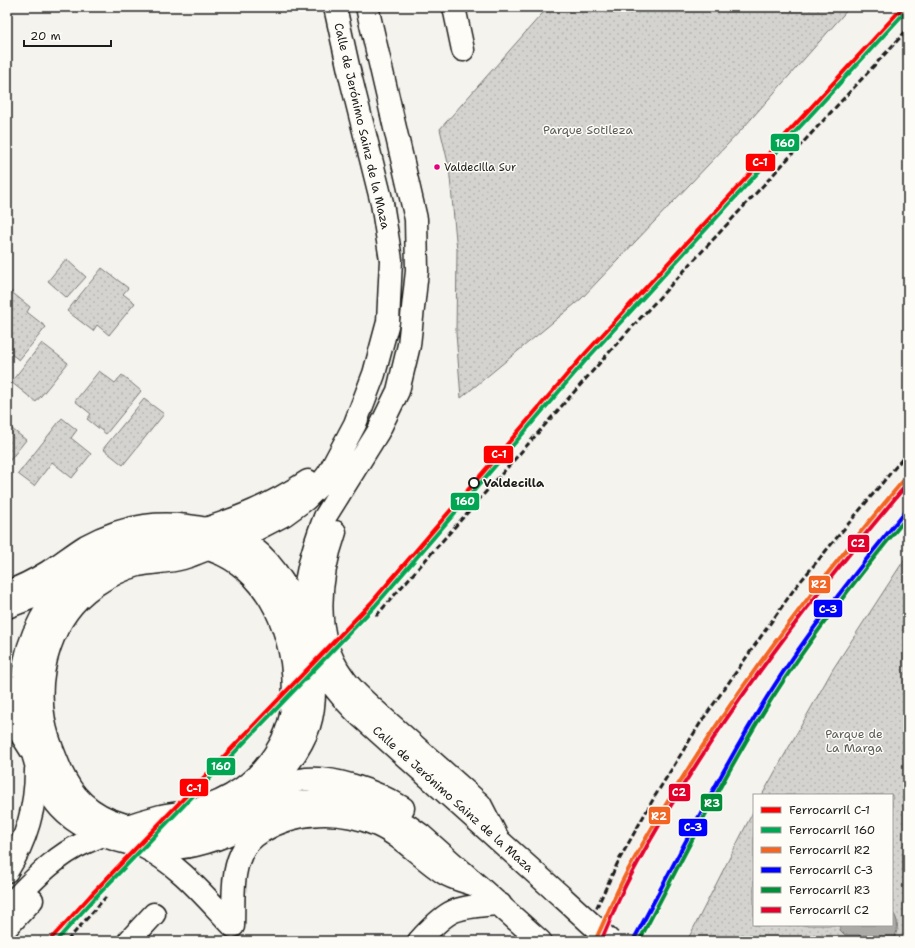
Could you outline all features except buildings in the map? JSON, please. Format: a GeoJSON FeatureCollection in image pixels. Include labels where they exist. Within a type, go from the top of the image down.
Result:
{"type":"FeatureCollection","features":[{"type":"Feature","properties":{"kind":"main road","name":"Calle de Jerónimo Sainz de la Maza"},"geometry":{"type":"LineString","coordinates":[[208,539],[235,538],[257,529],[284,515],[319,486],[329,473],[355,424],[374,374],[388,322],[391,260],[382,203],[350,75],[335,7]]}},
{"type":"Feature","properties":{"kind":"main road","name":"Calle de Jerónimo Sainz de la Maza"},"geometry":{"type":"LineString","coordinates":[[367,7],[416,219],[417,271],[409,345],[398,391],[378,432],[325,517],[320,530],[304,587],[302,606],[306,635],[320,670],[338,694],[383,737],[499,839],[610,941]]}},
{"type":"Feature","properties":{"kind":"main road"},"geometry":{"type":"LineString","coordinates":[[454,7],[463,50]]}},
{"type":"Feature","properties":{"kind":"main road","name":"Calle de Jerónimo Sainz de la Maza"},"geometry":{"type":"LineString","coordinates":[[208,539],[237,518],[278,499],[310,479],[340,453]]}},
{"type":"Feature","properties":{"kind":"main road"},"geometry":{"type":"LineString","coordinates":[[15,713],[25,660],[33,633],[40,620],[56,598],[86,547],[122,530],[171,523],[189,525],[208,539],[224,554],[238,562],[259,584],[277,612],[306,635]]}},
{"type":"Feature","properties":{"kind":"main road"},"geometry":{"type":"LineString","coordinates":[[235,538],[257,551],[282,578],[297,607],[306,635],[314,687],[312,712],[304,738],[296,753],[255,807],[232,833],[227,847],[222,882],[224,903],[238,934]]}},
{"type":"Feature","properties":{"kind":"main road"},"geometry":{"type":"LineString","coordinates":[[7,592],[48,572],[109,557],[134,548],[160,544],[181,543],[195,545],[208,539]]}},
{"type":"Feature","properties":{"kind":"main road"},"geometry":{"type":"LineString","coordinates":[[208,539],[182,558],[138,565],[108,577],[93,586],[81,596],[61,622],[49,651],[42,681],[42,695],[44,723],[49,742],[67,783],[84,805],[96,813],[118,823],[168,861],[198,889],[224,903]]}},
{"type":"Feature","properties":{"kind":"main road"},"geometry":{"type":"LineString","coordinates":[[7,607],[41,594],[73,567]]}},
{"type":"Feature","properties":{"kind":"main road"},"geometry":{"type":"LineString","coordinates":[[136,838],[157,817],[193,811],[212,805],[229,797],[245,787],[270,761],[280,746],[288,728],[293,707],[294,675],[306,635],[322,627],[329,651],[342,676],[370,706],[480,804],[499,839]]}},
{"type":"Feature","properties":{"kind":"main road"},"geometry":{"type":"LineString","coordinates":[[314,687],[349,724],[460,823],[499,839]]}},
{"type":"Feature","properties":{"kind":"main road"},"geometry":{"type":"LineString","coordinates":[[7,693],[45,787],[59,807],[80,825],[103,836],[136,838],[176,848],[192,846],[232,833]]}},
{"type":"Feature","properties":{"kind":"main road"},"geometry":{"type":"LineString","coordinates":[[15,713],[37,728],[59,766]]}},
{"type":"Feature","properties":{"kind":"main road"},"geometry":{"type":"LineString","coordinates":[[7,871],[24,838],[34,802],[36,785],[34,759]]}},
{"type":"Feature","properties":{"kind":"main road"},"geometry":{"type":"LineString","coordinates":[[7,927],[61,872],[80,859],[157,830],[186,828],[220,819],[255,807],[283,785],[308,779],[334,782],[372,791],[404,808],[468,860],[479,886]]}},
{"type":"Feature","properties":{"kind":"main road"},"geometry":{"type":"LineString","coordinates":[[224,903],[234,877],[240,855],[256,835],[273,825],[291,818],[313,814],[346,816],[378,826],[393,834],[445,874],[479,886],[535,936]]}},
{"type":"Feature","properties":{"kind":"main road"},"geometry":{"type":"LineString","coordinates":[[7,907],[53,862],[67,852],[103,836]]}},
{"type":"Feature","properties":{"kind":"main road"},"geometry":{"type":"LineString","coordinates":[[419,941],[434,924],[450,912],[476,906],[500,904]]}},
{"type":"Feature","properties":{"kind":"main road"},"geometry":{"type":"LineString","coordinates":[[129,941],[154,914]]}},
{"type":"Feature","properties":{"kind":"green space","name":"Parque Sotileza"},"geometry":{"type":"Polygon","coordinates":[[[548,7],[850,7],[744,127],[581,299],[461,398],[456,333],[457,250],[449,167],[440,129],[548,7]]]}},
{"type":"Feature","properties":{"kind":"green space"},"geometry":{"type":"Polygon","coordinates":[[[66,259],[86,277],[67,298],[48,281],[66,259]]]}},
{"type":"Feature","properties":{"kind":"green space"},"geometry":{"type":"Polygon","coordinates":[[[102,268],[128,288],[123,294],[135,303],[109,335],[97,325],[93,331],[67,311],[102,268]]]}},
{"type":"Feature","properties":{"kind":"green space"},"geometry":{"type":"Polygon","coordinates":[[[9,290],[30,307],[27,312],[46,327],[19,360],[7,351],[7,292],[9,290]]]}},
{"type":"Feature","properties":{"kind":"green space"},"geometry":{"type":"Polygon","coordinates":[[[42,343],[68,363],[36,402],[11,382],[42,343]]]}},
{"type":"Feature","properties":{"kind":"green space"},"geometry":{"type":"Polygon","coordinates":[[[99,371],[115,383],[122,375],[141,391],[106,434],[87,419],[91,414],[75,401],[99,371]]]}},
{"type":"Feature","properties":{"kind":"green space"},"geometry":{"type":"Polygon","coordinates":[[[144,399],[164,414],[123,465],[103,449],[144,399]]]}},
{"type":"Feature","properties":{"kind":"green space"},"geometry":{"type":"Polygon","coordinates":[[[62,418],[77,430],[71,438],[91,454],[72,478],[52,462],[34,486],[18,474],[62,418]]]}},
{"type":"Feature","properties":{"kind":"green space"},"geometry":{"type":"Polygon","coordinates":[[[7,425],[26,440],[7,464],[7,425]]]}},
{"type":"Feature","properties":{"kind":"green space","name":"Parque de La Marga"},"geometry":{"type":"Polygon","coordinates":[[[908,554],[908,941],[687,941],[753,812],[753,926],[893,926],[893,794],[763,794],[833,669],[908,554]]]}},
{"type":"Feature","properties":{"kind":"shaded area"},"geometry":{"type":"Polygon","coordinates":[[[893,913],[897,922],[896,933],[893,941],[862,941],[859,935],[845,935],[840,930],[840,926],[893,926],[893,913]]]}},
{"type":"Feature","properties":{"kind":"railway"},"geometry":{"type":"LineString","coordinates":[[376,616],[621,339],[908,29]]}},
{"type":"Feature","properties":{"kind":"railway"},"geometry":{"type":"LineString","coordinates":[[581,941],[619,860],[655,796],[701,722],[795,588],[908,452]]}},
{"type":"Feature","properties":{"kind":"railway"},"geometry":{"type":"LineString","coordinates":[[67,941],[106,897]]}},
{"type":"Feature","properties":{"kind":"rail line","name":"C-1"},"geometry":{"type":"LineString","coordinates":[[49,941],[90,896],[371,603],[582,357],[903,7]]}},
{"type":"Feature","properties":{"kind":"rail line","name":"160"},"geometry":{"type":"LineString","coordinates":[[56,941],[94,899],[375,606],[586,360],[907,10]]}},
{"type":"Feature","properties":{"kind":"rail line","name":"R2"},"geometry":{"type":"LineString","coordinates":[[595,941],[618,889],[657,819],[723,716],[757,666],[794,617],[908,475]]}},
{"type":"Feature","properties":{"kind":"rail line","name":"C2"},"geometry":{"type":"LineString","coordinates":[[601,941],[619,899],[660,823],[725,721],[795,623],[908,483]]}},
{"type":"Feature","properties":{"kind":"rail line","name":"C-3"},"geometry":{"type":"LineString","coordinates":[[633,941],[715,787],[767,697],[783,672],[852,577],[908,508]]}},
{"type":"Feature","properties":{"kind":"rail line","name":"R3"},"geometry":{"type":"LineString","coordinates":[[639,941],[719,789],[771,700],[836,606],[908,516]]}},
{"type":"Feature","properties":{"kind":"place","name":"Valdecilla Sur"},"geometry":{"type":"Point","coordinates":[437,167]}},
{"type":"Feature","properties":{"kind":"place","name":"Valdecilla"},"geometry":{"type":"Point","coordinates":[474,483]}}]}
